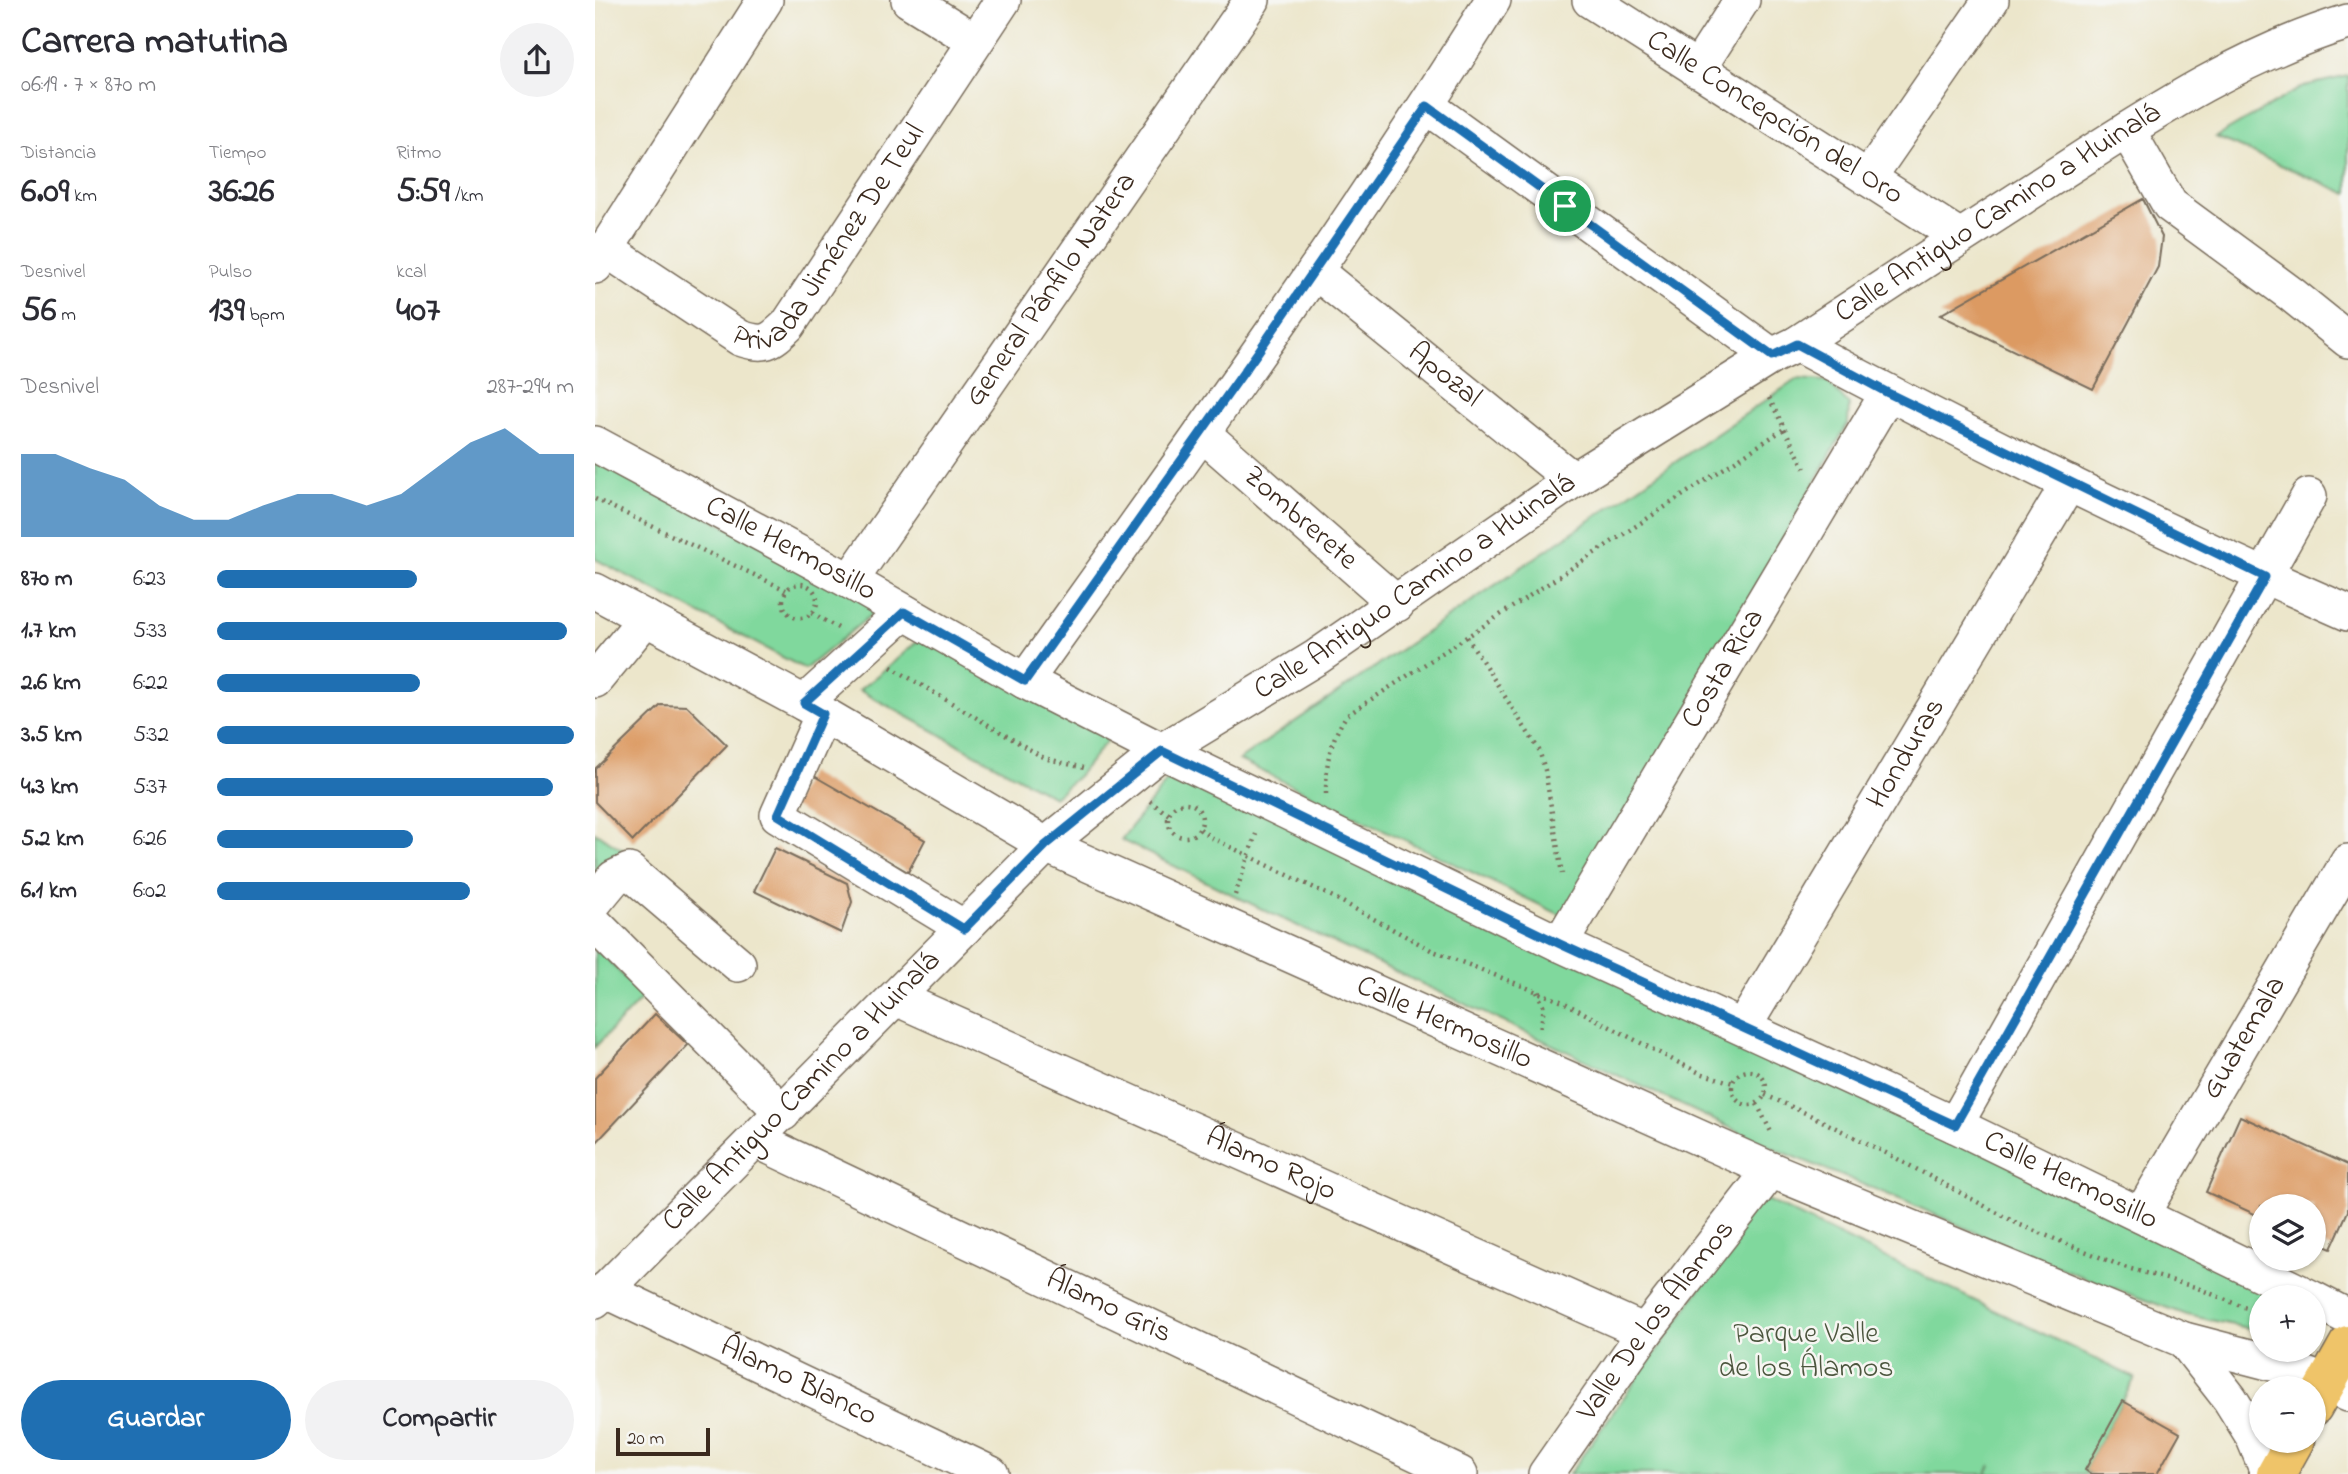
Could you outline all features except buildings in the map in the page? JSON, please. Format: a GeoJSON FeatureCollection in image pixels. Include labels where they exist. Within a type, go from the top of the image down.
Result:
{"type":"FeatureCollection","features":[{"type":"Feature","properties":{"kind":"main road"},"geometry":{"type":"LineString","coordinates":[[2329,1395],[2348,1345]]}},
{"type":"Feature","properties":{"kind":"main road"},"geometry":{"type":"LineString","coordinates":[[2276,1474],[2288,1453]]}},
{"type":"Feature","properties":{"kind":"street"},"geometry":{"type":"LineString","coordinates":[[601,258],[765,0]]}},
{"type":"Feature","properties":{"kind":"street"},"geometry":{"type":"LineString","coordinates":[[909,0],[975,41]]}},
{"type":"Feature","properties":{"kind":"street","name":"Privada Jiménez De Teul"},"geometry":{"type":"LineString","coordinates":[[601,258],[740,338],[757,344],[773,339],[788,325],[1003,0]]}},
{"type":"Feature","properties":{"kind":"street","name":"General Pánfilo Natera"},"geometry":{"type":"LineString","coordinates":[[850,581],[1252,0]]}},
{"type":"Feature","properties":{"kind":"street"},"geometry":{"type":"LineString","coordinates":[[1025,681],[1315,271],[1427,106],[1493,0]]}},
{"type":"Feature","properties":{"kind":"street","name":"Calle Concepción del Oro"},"geometry":{"type":"LineString","coordinates":[[1590,0],[1960,237]]}},
{"type":"Feature","properties":{"kind":"street"},"geometry":{"type":"LineString","coordinates":[[1697,70],[1741,0]]}},
{"type":"Feature","properties":{"kind":"street"},"geometry":{"type":"LineString","coordinates":[[1868,178],[1991,0]]}},
{"type":"Feature","properties":{"kind":"street"},"geometry":{"type":"LineString","coordinates":[[2335,0],[2348,10]]}},
{"type":"Feature","properties":{"kind":"street","name":"Calle Antiguo Camino a Huinalá"},"geometry":{"type":"LineString","coordinates":[[600,1296],[1046,845],[1162,751],[1317,657],[1573,480],[1785,350],[2127,130],[2260,55],[2348,22]]}},
{"type":"Feature","properties":{"kind":"street"},"geometry":{"type":"LineString","coordinates":[[1427,106],[1785,350],[1888,393],[2265,577],[2348,613]]}},
{"type":"Feature","properties":{"kind":"street"},"geometry":{"type":"LineString","coordinates":[[2127,130],[2170,205],[2291,294],[2348,340]]}},
{"type":"Feature","properties":{"kind":"street","name":"Apozal"},"geometry":{"type":"LineString","coordinates":[[1315,271],[1573,480]]}},
{"type":"Feature","properties":{"kind":"street","name":"Costa Rica"},"geometry":{"type":"LineString","coordinates":[[1560,944],[1888,393]]}},
{"type":"Feature","properties":{"kind":"street","name":"Zombrerete"},"geometry":{"type":"LineString","coordinates":[[1202,433],[1397,604]]}},
{"type":"Feature","properties":{"kind":"street","name":"Calle Hermosillo"},"geometry":{"type":"LineString","coordinates":[[595,444],[850,581],[1025,681],[1162,751],[1560,944],[1744,1026],[1955,1125],[2285,1285]]}},
{"type":"Feature","properties":{"kind":"street","name":"Honduras"},"geometry":{"type":"LineString","coordinates":[[1744,1026],[2069,483]]}},
{"type":"Feature","properties":{"kind":"street"},"geometry":{"type":"LineString","coordinates":[[1955,1125],[2309,496]]}},
{"type":"Feature","properties":{"kind":"street","name":"Calle Hermosillo"},"geometry":{"type":"LineString","coordinates":[[595,591],[814,708],[1046,845],[1772,1155],[2184,1340],[2280,1365],[2329,1395]]}},
{"type":"Feature","properties":{"kind":"street"},"geometry":{"type":"LineString","coordinates":[[904,612],[814,708],[778,815],[964,929]]}},
{"type":"Feature","properties":{"kind":"street"},"geometry":{"type":"LineString","coordinates":[[595,680],[646,618]]}},
{"type":"Feature","properties":{"kind":"street","name":"Guatemala"},"geometry":{"type":"LineString","coordinates":[[2141,1214],[2348,862]]}},
{"type":"Feature","properties":{"kind":"street"},"geometry":{"type":"LineString","coordinates":[[595,901],[614,878],[629,871],[739,964]]}},
{"type":"Feature","properties":{"kind":"street"},"geometry":{"type":"LineString","coordinates":[[595,924],[783,1113]]}},
{"type":"Feature","properties":{"kind":"street","name":"Álamo Rojo"},"geometry":{"type":"LineString","coordinates":[[896,998],[1646,1332]]}},
{"type":"Feature","properties":{"kind":"street","name":"Álamo Gris"},"geometry":{"type":"LineString","coordinates":[[756,1140],[1460,1474]]}},
{"type":"Feature","properties":{"kind":"street","name":"Valle De los Álamos"},"geometry":{"type":"LineString","coordinates":[[1546,1474],[1772,1155]]}},
{"type":"Feature","properties":{"kind":"street","name":"Álamo Blanco"},"geometry":{"type":"LineString","coordinates":[[600,1296],[991,1474]]}},
{"type":"Feature","properties":{"kind":"street","name":"Calle Hermosillo"},"geometry":{"type":"LineString","coordinates":[[2326,1306],[2348,1317]]}},
{"type":"Feature","properties":{"kind":"street"},"geometry":{"type":"LineString","coordinates":[[2184,1340],[2230,1399],[2253,1436],[2269,1474]]}},
{"type":"Feature","properties":{"kind":"path"},"geometry":{"type":"LineString","coordinates":[[1769,398],[1808,474]]}},
{"type":"Feature","properties":{"kind":"path"},"geometry":{"type":"LineString","coordinates":[[1326,802],[1329,749],[1346,716],[1784,429]]}},
{"type":"Feature","properties":{"kind":"path"},"geometry":{"type":"LineString","coordinates":[[595,499],[786,590]]}},
{"type":"Feature","properties":{"kind":"path"},"geometry":{"type":"LineString","coordinates":[[800,583],[813,589],[817,600],[811,613],[797,618],[788,613],[783,605],[786,590],[800,583]]}},
{"type":"Feature","properties":{"kind":"path"},"geometry":{"type":"LineString","coordinates":[[811,613],[848,634]]}},
{"type":"Feature","properties":{"kind":"path"},"geometry":{"type":"LineString","coordinates":[[1467,638],[1539,750],[1550,793],[1564,882]]}},
{"type":"Feature","properties":{"kind":"path"},"geometry":{"type":"LineString","coordinates":[[889,666],[1044,758],[1084,768]]}},
{"type":"Feature","properties":{"kind":"path"},"geometry":{"type":"LineString","coordinates":[[1150,801],[1168,815],[1170,829],[1177,835],[1188,837],[1200,829]]}},
{"type":"Feature","properties":{"kind":"path"},"geometry":{"type":"LineString","coordinates":[[1168,815],[1181,803],[1191,804],[1201,815],[1200,829]]}},
{"type":"Feature","properties":{"kind":"path"},"geometry":{"type":"LineString","coordinates":[[1234,895],[1261,822]]}},
{"type":"Feature","properties":{"kind":"path"},"geometry":{"type":"LineString","coordinates":[[1200,829],[1210,837],[1335,898],[1400,934],[1459,962],[1563,1002],[1632,1041],[1700,1073],[1733,1083]]}},
{"type":"Feature","properties":{"kind":"path"},"geometry":{"type":"LineString","coordinates":[[1536,992],[1544,1007],[1538,1038]]}},
{"type":"Feature","properties":{"kind":"path"},"geometry":{"type":"LineString","coordinates":[[1756,1073],[1765,1080],[1765,1095],[1757,1104],[1747,1105],[1738,1101],[1733,1092],[1733,1083],[1739,1074],[1756,1073]]}},
{"type":"Feature","properties":{"kind":"path"},"geometry":{"type":"LineString","coordinates":[[1765,1095],[1954,1188],[2018,1224],[2124,1267],[2195,1287],[2249,1308]]}},
{"type":"Feature","properties":{"kind":"path"},"geometry":{"type":"LineString","coordinates":[[1757,1104],[1772,1155]]}},
{"type":"Feature","properties":{"kind":"green space"},"geometry":{"type":"Polygon","coordinates":[[[2348,76],[2348,194],[2216,137],[2304,86],[2348,76]]]}},
{"type":"Feature","properties":{"kind":"green space"},"geometry":{"type":"Polygon","coordinates":[[[1797,379],[1827,381],[1849,405],[1848,423],[1571,920],[1239,760],[1797,379]]]}},
{"type":"Feature","properties":{"kind":"green space"},"geometry":{"type":"Polygon","coordinates":[[[595,458],[881,607],[805,669],[595,559],[595,458]]]}},
{"type":"Feature","properties":{"kind":"green space"},"geometry":{"type":"Polygon","coordinates":[[[927,633],[1110,737],[1078,776],[1054,797],[859,690],[927,633]]]}},
{"type":"Feature","properties":{"kind":"green space"},"geometry":{"type":"Polygon","coordinates":[[[1177,768],[1557,954],[1688,1008],[2249,1264],[2249,1271],[2264,1271],[2295,1285],[2249,1285],[2249,1328],[2187,1315],[2085,1278],[1780,1151],[1270,913],[1121,840],[1177,768]]]}},
{"type":"Feature","properties":{"kind":"green space"},"geometry":{"type":"Polygon","coordinates":[[[595,832],[631,855],[595,891],[595,832]]]}},
{"type":"Feature","properties":{"kind":"green space"},"geometry":{"type":"Polygon","coordinates":[[[595,946],[643,997],[595,1047],[595,946]]]}},
{"type":"Feature","properties":{"kind":"green space","name":"Parque Valle de los Álamos"},"geometry":{"type":"Polygon","coordinates":[[[1760,1197],[2135,1378],[2085,1470],[2091,1474],[1987,1474],[1991,1465],[1986,1474],[1569,1474],[1679,1320],[1760,1197]]]}},
{"type":"Feature","properties":{"kind":"route"},"geometry":{"type":"LineString","coordinates":[[1427,106],[1565,206],[1772,356],[1797,344],[1888,393],[2265,577],[1955,1125],[1744,1026],[1560,944],[1162,751],[1046,845],[964,929],[778,815],[823,714],[804,703],[904,612],[1025,681],[1202,433],[1427,106]]}}]}
